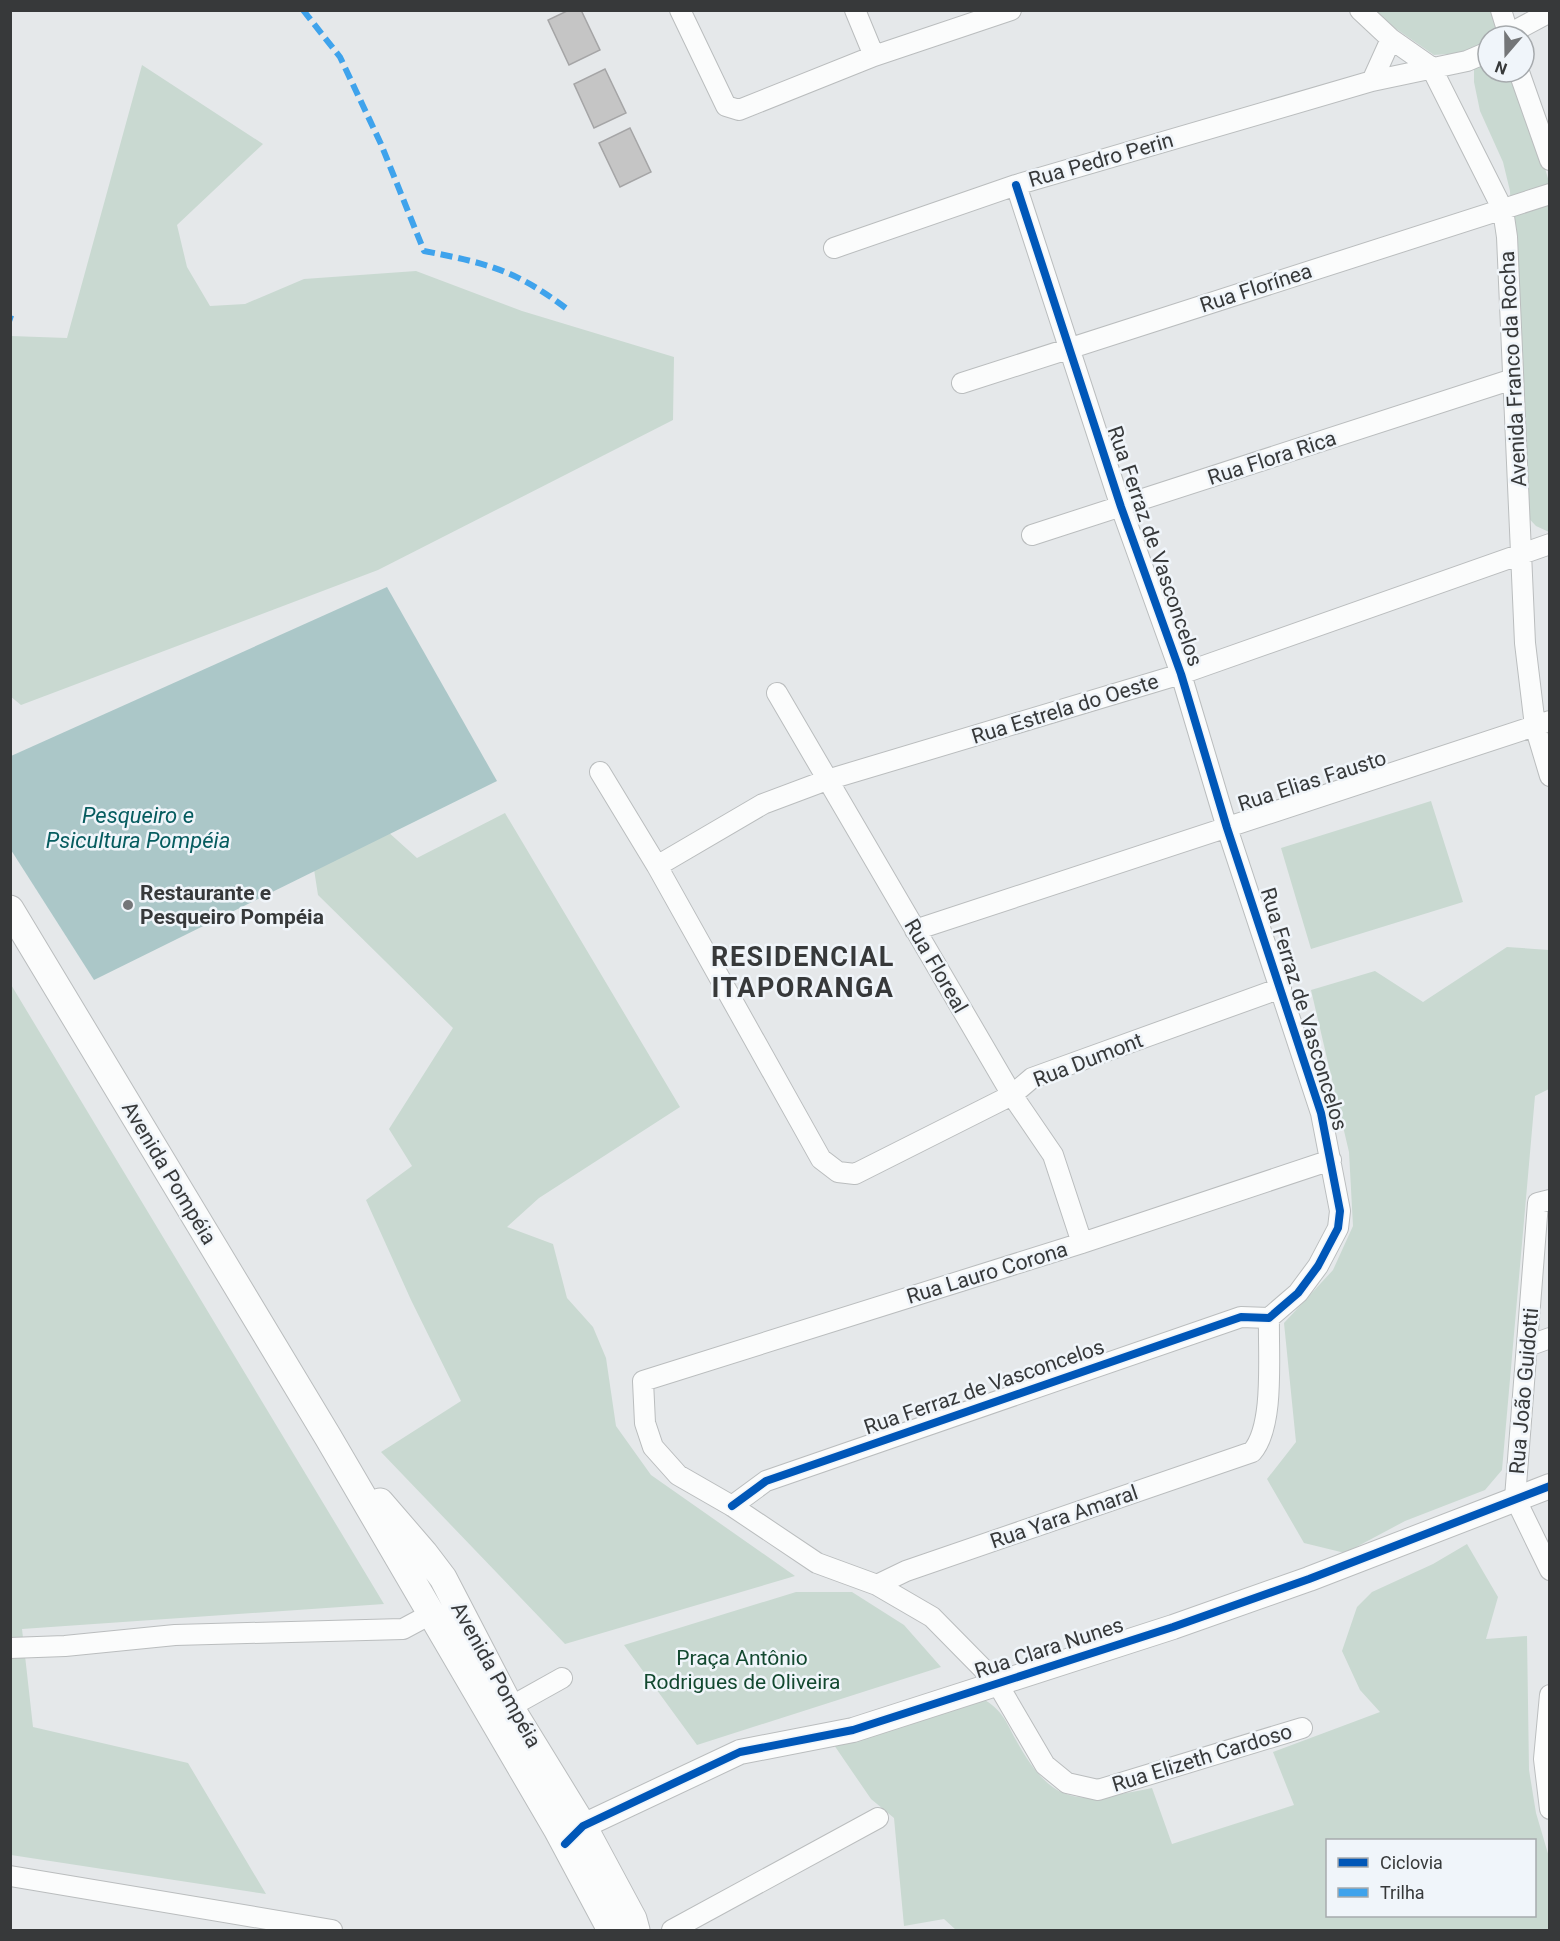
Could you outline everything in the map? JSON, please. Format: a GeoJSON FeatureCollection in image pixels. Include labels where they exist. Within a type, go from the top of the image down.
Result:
{"type":"FeatureCollection","features":[{"type":"Feature","properties":{"kind":"main road","name":"Avenida Pompéia"},"geometry":{"type":"LineString","coordinates":[[10,909],[328,1437],[431,1614],[574,1835],[633,1919],[636,1930]]}},
{"type":"Feature","properties":{"kind":"main road","name":"Avenida Pompéia"},"geometry":{"type":"LineString","coordinates":[[328,1437],[364,1484],[424,1552],[443,1578],[574,1835],[611,1930]]}},
{"type":"Feature","properties":{"kind":"main road"},"geometry":{"type":"LineString","coordinates":[[424,1552],[437,1582],[436,1604],[431,1614],[443,1616],[452,1621],[509,1704]]}},
{"type":"Feature","properties":{"kind":"street"},"geometry":{"type":"LineString","coordinates":[[680,10],[726,106],[739,110],[874,56],[1011,10]]}},
{"type":"Feature","properties":{"kind":"street"},"geometry":{"type":"LineString","coordinates":[[855,10],[874,56]]}},
{"type":"Feature","properties":{"kind":"street","name":"Avenida Franco da Rocha"},"geometry":{"type":"LineString","coordinates":[[1360,10],[1391,39],[1431,67],[1503,210],[1507,237],[1525,643],[1550,776]]}},
{"type":"Feature","properties":{"kind":"street"},"geometry":{"type":"LineString","coordinates":[[1528,24],[1550,12]]}},
{"type":"Feature","properties":{"kind":"street"},"geometry":{"type":"LineString","coordinates":[[1372,81],[1391,39]]}},
{"type":"Feature","properties":{"kind":"street","name":"Rua Pedro Perin"},"geometry":{"type":"LineString","coordinates":[[834,248],[1016,185],[1372,81],[1476,57]]}},
{"type":"Feature","properties":{"kind":"street"},"geometry":{"type":"LineString","coordinates":[[1523,84],[1550,160]]}},
{"type":"Feature","properties":{"kind":"street","name":"Rua Ferraz de Vasconcelos"},"geometry":{"type":"LineString","coordinates":[[732,1506],[766,1481],[1241,1317],[1269,1318],[1298,1293],[1318,1266],[1338,1228],[1340,1211],[1321,1113],[1227,828],[1180,674],[1121,507],[1016,185]]}},
{"type":"Feature","properties":{"kind":"street","name":"Rua Florínea"},"geometry":{"type":"LineString","coordinates":[[962,383],[1550,194]]}},
{"type":"Feature","properties":{"kind":"street","name":"Rua Flora Rica"},"geometry":{"type":"LineString","coordinates":[[1032,536],[1513,380]]}},
{"type":"Feature","properties":{"kind":"street","name":"Rua Estrela do Oeste"},"geometry":{"type":"LineString","coordinates":[[657,866],[763,804],[827,780],[1180,674],[1550,544]]}},
{"type":"Feature","properties":{"kind":"street","name":"Rua Floreal"},"geometry":{"type":"LineString","coordinates":[[777,693],[1012,1095],[1053,1155],[1082,1243]]}},
{"type":"Feature","properties":{"kind":"street","name":"Rua Elias Fausto"},"geometry":{"type":"LineString","coordinates":[[915,930],[1542,724]]}},
{"type":"Feature","properties":{"kind":"street"},"geometry":{"type":"LineString","coordinates":[[600,772],[657,866]]}},
{"type":"Feature","properties":{"kind":"street","name":"Rua Dumont"},"geometry":{"type":"LineString","coordinates":[[657,866],[821,1160],[837,1172],[855,1174],[1012,1095],[1032,1078],[1281,988]]}},
{"type":"Feature","properties":{"kind":"street","name":"Rua Lauro Corona"},"geometry":{"type":"LineString","coordinates":[[732,1506],[678,1476],[653,1447],[645,1423],[643,1381],[1082,1243],[1331,1160]]}},
{"type":"Feature","properties":{"kind":"street","name":"Rua João Guidotti"},"geometry":{"type":"LineString","coordinates":[[1544,1202],[1528,1346],[1515,1498],[1550,1570]]}},
{"type":"Feature","properties":{"kind":"street","name":"Rua Yara Amaral"},"geometry":{"type":"LineString","coordinates":[[877,1585],[906,1572],[1252,1452],[1260,1443],[1266,1422],[1269,1318]]}},
{"type":"Feature","properties":{"kind":"street"},"geometry":{"type":"LineString","coordinates":[[1528,1346],[1550,1338]]}},
{"type":"Feature","properties":{"kind":"street","name":"Rua Clara Nunes"},"geometry":{"type":"LineString","coordinates":[[574,1835],[740,1752],[853,1730],[1173,1628],[1550,1486]]}},
{"type":"Feature","properties":{"kind":"street"},"geometry":{"type":"LineString","coordinates":[[732,1506],[817,1563],[877,1585],[932,1617],[997,1683]]}},
{"type":"Feature","properties":{"kind":"street"},"geometry":{"type":"LineString","coordinates":[[10,1648],[65,1646],[175,1635],[403,1629],[431,1614]]}},
{"type":"Feature","properties":{"kind":"street"},"geometry":{"type":"LineString","coordinates":[[509,1704],[562,1678]]}},
{"type":"Feature","properties":{"kind":"street","name":"Rua Elizeth Cardoso"},"geometry":{"type":"LineString","coordinates":[[997,1683],[1045,1765],[1067,1783],[1098,1790],[1302,1728]]}},
{"type":"Feature","properties":{"kind":"street"},"geometry":{"type":"LineString","coordinates":[[1550,1695],[1547,1758],[1550,1809]]}},
{"type":"Feature","properties":{"kind":"street"},"geometry":{"type":"LineString","coordinates":[[672,1930],[878,1818]]}},
{"type":"Feature","properties":{"kind":"street"},"geometry":{"type":"LineString","coordinates":[[10,1876],[332,1930]]}},
{"type":"Feature","properties":{"kind":"green space"},"geometry":{"type":"Polygon","coordinates":[[[1374,11],[1513,11],[1509,24],[1476,24],[1476,84],[1520,84],[1549,182],[1549,532],[1536,526],[1517,506],[1502,367],[1511,218],[1510,191],[1503,162],[1480,111],[1474,82],[1474,47],[1462,53],[1434,55],[1379,17],[1374,11]]]}},
{"type":"Feature","properties":{"kind":"green space"},"geometry":{"type":"Polygon","coordinates":[[[142,65],[263,144],[177,225],[187,267],[210,306],[245,304],[304,279],[416,271],[522,311],[674,357],[673,420],[378,570],[21,705],[10,696],[11,336],[67,338],[142,65]]]}},
{"type":"Feature","properties":{"kind":"green space"},"geometry":{"type":"Polygon","coordinates":[[[336,785],[417,858],[505,813],[680,1107],[539,1198],[507,1227],[553,1244],[567,1298],[593,1327],[606,1358],[616,1426],[651,1475],[795,1576],[565,1644],[381,1452],[461,1401],[411,1300],[366,1200],[412,1166],[389,1129],[453,1028],[318,895],[306,818],[336,785]]]}},
{"type":"Feature","properties":{"kind":"green space"},"geometry":{"type":"Polygon","coordinates":[[[1431,801],[1463,902],[1311,949],[1281,848],[1431,801]]]}},
{"type":"Feature","properties":{"kind":"green space"},"geometry":{"type":"Polygon","coordinates":[[[1507,947],[1549,950],[1549,1089],[1535,1096],[1502,1470],[1485,1490],[1405,1521],[1345,1553],[1304,1543],[1267,1479],[1296,1442],[1284,1323],[1333,1270],[1353,1226],[1349,1152],[1311,990],[1375,971],[1423,1002],[1507,947]]]}},
{"type":"Feature","properties":{"kind":"green space"},"geometry":{"type":"Polygon","coordinates":[[[10,983],[384,1604],[22,1629],[33,1727],[188,1763],[266,1894],[11,1855],[10,983]]]}},
{"type":"Feature","properties":{"kind":"green space"},"geometry":{"type":"Polygon","coordinates":[[[1467,1544],[1498,1597],[1486,1639],[1527,1636],[1529,1770],[1536,1813],[1549,1857],[1549,1930],[956,1930],[944,1919],[904,1926],[894,1818],[871,1799],[834,1745],[982,1698],[999,1712],[1030,1763],[1057,1790],[1072,1796],[1088,1798],[1152,1788],[1172,1844],[1294,1805],[1273,1752],[1380,1712],[1360,1690],[1342,1651],[1357,1607],[1372,1592],[1433,1564],[1467,1544]]]}},
{"type":"Feature","properties":{"kind":"green space","name":"Praça Antônio Rodrigues de Oliveira"},"geometry":{"type":"Polygon","coordinates":[[[796,1592],[852,1592],[904,1625],[941,1667],[697,1745],[624,1645],[796,1592]]]}},
{"type":"Feature","properties":{"kind":"water","name":"Pesqueiro e Psicultura Pompéia"},"geometry":{"type":"Polygon","coordinates":[[[387,587],[497,781],[94,980],[11,850],[11,756],[387,587]]]}},
{"type":"Feature","properties":{"kind":"building"},"geometry":{"type":"Polygon","coordinates":[[[569,10],[581,10],[600,50],[569,65],[548,20],[569,10]]]}},
{"type":"Feature","properties":{"kind":"building"},"geometry":{"type":"Polygon","coordinates":[[[605,69],[626,113],[594,128],[574,84],[605,69]]]}},
{"type":"Feature","properties":{"kind":"building"},"geometry":{"type":"Polygon","coordinates":[[[630,128],[651,172],[620,187],[599,143],[630,128]]]}},
{"type":"Feature","properties":{"kind":"marked path"},"geometry":{"type":"LineString","coordinates":[[303,10],[340,57],[381,144],[424,251],[500,270],[532,285],[567,309]]}},
{"type":"Feature","properties":{"kind":"cycle path"},"geometry":{"type":"LineString","coordinates":[[732,1506],[766,1481],[1241,1317],[1269,1318],[1298,1293],[1318,1266],[1338,1228],[1340,1211],[1321,1113],[1227,828],[1181,674],[1121,507],[1016,185]]}},
{"type":"Feature","properties":{"kind":"cycle path"},"geometry":{"type":"LineString","coordinates":[[565,1844],[583,1826],[740,1752],[853,1730],[1173,1627],[1309,1579],[1550,1486]]}},
{"type":"Feature","properties":{"kind":"place","name":"Restaurante e Pesqueiro Pompéia"},"geometry":{"type":"Point","coordinates":[128,905]}},
{"type":"Feature","properties":{"kind":"district","name":"RESIDENCIAL ITAPORANGA"},"geometry":{"type":"Point","coordinates":[803,972]}}]}
